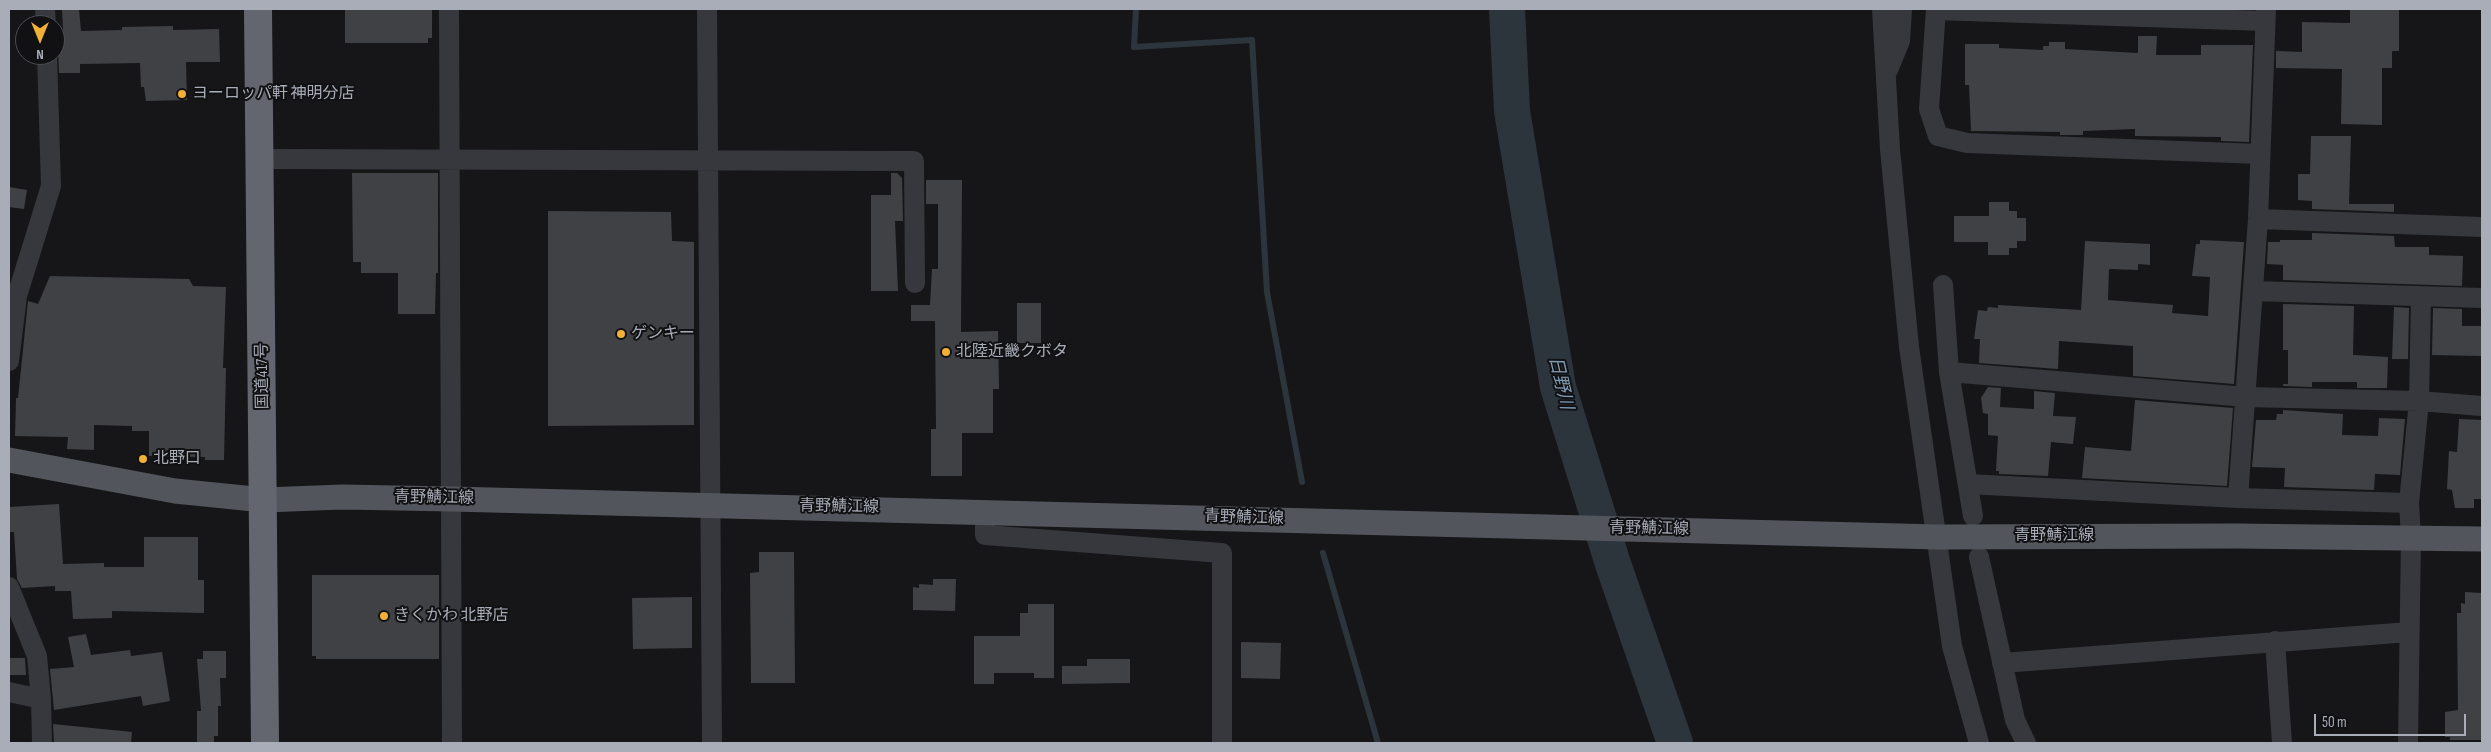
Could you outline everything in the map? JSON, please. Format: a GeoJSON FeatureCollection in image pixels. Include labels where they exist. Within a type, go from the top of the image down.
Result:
{"type":"FeatureCollection","features":[{"type":"Feature","properties":{"kind":"highway","name":"国道417号"},"geometry":{"type":"LineString","coordinates":[[258,9],[261,159],[265,743]]}},
{"type":"Feature","properties":{"kind":"main road","name":"青野鯖江線"},"geometry":{"type":"LineString","coordinates":[[9,460],[175,491],[264,500],[342,497],[452,498],[1929,536],[2236,536],[2482,539]]}},
{"type":"Feature","properties":{"kind":"street"},"geometry":{"type":"LineString","coordinates":[[449,9],[452,743]]}},
{"type":"Feature","properties":{"kind":"street"},"geometry":{"type":"LineString","coordinates":[[707,9],[712,743]]}},
{"type":"Feature","properties":{"kind":"street"},"geometry":{"type":"LineString","coordinates":[[1882,9],[1890,148],[1929,536],[1952,646],[1979,743]]}},
{"type":"Feature","properties":{"kind":"street"},"geometry":{"type":"LineString","coordinates":[[1886,77],[1900,41],[1902,9]]}},
{"type":"Feature","properties":{"kind":"street"},"geometry":{"type":"LineString","coordinates":[[2238,498],[2258,220],[2265,15],[1936,9],[1929,109],[1938,136],[1967,144],[2260,154]]}},
{"type":"Feature","properties":{"kind":"street"},"geometry":{"type":"LineString","coordinates":[[9,361],[17,296],[52,186],[47,65]]}},
{"type":"Feature","properties":{"kind":"street"},"geometry":{"type":"LineString","coordinates":[[261,159],[914,161],[915,283]]}},
{"type":"Feature","properties":{"kind":"street"},"geometry":{"type":"LineString","coordinates":[[2258,220],[2482,227]]}},
{"type":"Feature","properties":{"kind":"street"},"geometry":{"type":"LineString","coordinates":[[1943,285],[1949,372],[1973,516]]}},
{"type":"Feature","properties":{"kind":"street"},"geometry":{"type":"LineString","coordinates":[[2253,292],[2482,298]]}},
{"type":"Feature","properties":{"kind":"street"},"geometry":{"type":"LineString","coordinates":[[2408,743],[2410,503],[2419,401],[2420,296]]}},
{"type":"Feature","properties":{"kind":"street"},"geometry":{"type":"LineString","coordinates":[[1949,372],[2246,397],[2419,401],[2482,406]]}},
{"type":"Feature","properties":{"kind":"street"},"geometry":{"type":"LineString","coordinates":[[1968,484],[2238,498],[2410,503]]}},
{"type":"Feature","properties":{"kind":"street"},"geometry":{"type":"LineString","coordinates":[[985,511],[985,534],[1222,553],[1222,743]]}},
{"type":"Feature","properties":{"kind":"street"},"geometry":{"type":"LineString","coordinates":[[1979,557],[2015,720],[2026,743]]}},
{"type":"Feature","properties":{"kind":"street"},"geometry":{"type":"LineString","coordinates":[[9,586],[36,656],[41,699],[42,743]]}},
{"type":"Feature","properties":{"kind":"street"},"geometry":{"type":"LineString","coordinates":[[2002,662],[2410,632]]}},
{"type":"Feature","properties":{"kind":"street"},"geometry":{"type":"LineString","coordinates":[[2275,641],[2282,743]]}},
{"type":"Feature","properties":{"kind":"street"},"geometry":{"type":"LineString","coordinates":[[9,692],[41,699]]}},
{"type":"Feature","properties":{"kind":"building"},"geometry":{"type":"Polygon","coordinates":[[[79,9],[81,31],[122,30],[122,27],[173,26],[173,30],[219,29],[220,62],[186,62],[187,100],[146,101],[144,87],[141,87],[140,63],[80,64],[80,73],[59,73],[59,65],[65,65],[65,15],[62,15],[62,10],[79,9]]]}},
{"type":"Feature","properties":{"kind":"building"},"geometry":{"type":"Polygon","coordinates":[[[345,9],[432,9],[432,38],[428,38],[428,43],[345,43],[345,9]]]}},
{"type":"Feature","properties":{"kind":"building"},"geometry":{"type":"Polygon","coordinates":[[[2350,9],[2399,9],[2399,51],[2392,51],[2392,68],[2382,68],[2382,125],[2341,124],[2342,69],[2276,68],[2276,51],[2302,52],[2302,22],[2350,23],[2350,9]]]}},
{"type":"Feature","properties":{"kind":"building"},"geometry":{"type":"Polygon","coordinates":[[[2138,36],[2157,36],[2156,55],[2201,55],[2201,45],[2253,45],[2249,142],[2221,141],[2221,137],[2135,136],[2135,129],[2083,131],[2083,135],[2060,135],[2060,132],[1971,131],[1969,85],[1965,85],[1965,44],[1999,44],[1999,48],[2043,50],[2043,46],[2049,46],[2049,42],[2065,42],[2065,49],[2138,53],[2138,36]]]}},
{"type":"Feature","properties":{"kind":"building"},"geometry":{"type":"Polygon","coordinates":[[[2311,136],[2351,136],[2349,204],[2394,204],[2394,212],[2312,209],[2312,201],[2298,200],[2298,174],[2310,174],[2311,136]]]}},
{"type":"Feature","properties":{"kind":"building"},"geometry":{"type":"Polygon","coordinates":[[[352,173],[438,173],[438,273],[436,273],[435,314],[398,314],[398,273],[361,273],[361,262],[353,262],[352,173]]]}},
{"type":"Feature","properties":{"kind":"building"},"geometry":{"type":"Polygon","coordinates":[[[891,173],[897,173],[902,178],[903,221],[895,221],[898,291],[871,291],[871,195],[891,195],[891,173]]]}},
{"type":"Feature","properties":{"kind":"building"},"geometry":{"type":"Polygon","coordinates":[[[926,180],[962,180],[961,332],[998,331],[999,389],[993,389],[993,433],[962,433],[962,476],[931,476],[931,429],[936,429],[935,321],[911,321],[911,305],[930,305],[932,269],[938,269],[938,204],[926,204],[926,180]]]}},
{"type":"Feature","properties":{"kind":"building"},"geometry":{"type":"Polygon","coordinates":[[[9,187],[27,190],[24,209],[9,207],[9,187]]]}},
{"type":"Feature","properties":{"kind":"building"},"geometry":{"type":"Polygon","coordinates":[[[1989,202],[2009,202],[2009,211],[2017,211],[2017,218],[2026,218],[2026,241],[2017,241],[2017,248],[2009,248],[2009,255],[1988,255],[1988,242],[1954,242],[1954,216],[1989,216],[1989,202]]]}},
{"type":"Feature","properties":{"kind":"building"},"geometry":{"type":"Polygon","coordinates":[[[548,211],[671,212],[672,241],[694,242],[694,425],[548,426],[548,211]]]}},
{"type":"Feature","properties":{"kind":"building"},"geometry":{"type":"Polygon","coordinates":[[[2312,233],[2394,236],[2395,247],[2429,247],[2429,255],[2463,256],[2462,286],[2283,280],[2283,265],[2267,264],[2268,242],[2312,240],[2312,233]]]}},
{"type":"Feature","properties":{"kind":"building"},"geometry":{"type":"Polygon","coordinates":[[[2200,240],[2244,242],[2234,384],[2133,376],[2133,346],[2059,341],[2058,369],[1979,363],[1980,339],[1974,339],[1978,310],[1987,311],[1988,307],[1998,308],[1998,305],[2081,310],[2085,241],[2150,244],[2150,265],[2138,264],[2138,270],[2109,269],[2108,300],[2173,305],[2172,313],[2208,316],[2210,277],[2192,276],[2196,244],[2200,244],[2200,240]]]}},
{"type":"Feature","properties":{"kind":"building"},"geometry":{"type":"Polygon","coordinates":[[[50,276],[189,279],[193,286],[226,287],[223,368],[226,368],[224,460],[205,460],[205,457],[149,456],[149,431],[132,431],[132,426],[94,425],[94,450],[67,449],[68,437],[15,436],[16,398],[18,398],[28,301],[38,304],[50,276]]]}},
{"type":"Feature","properties":{"kind":"building"},"geometry":{"type":"Polygon","coordinates":[[[1017,303],[1041,303],[1041,343],[1017,343],[1017,303]]]}},
{"type":"Feature","properties":{"kind":"building"},"geometry":{"type":"Polygon","coordinates":[[[2283,304],[2354,306],[2353,355],[2388,357],[2387,388],[2357,388],[2357,382],[2312,382],[2312,387],[2283,386],[2283,384],[2288,384],[2288,350],[2283,350],[2283,304]]]}},
{"type":"Feature","properties":{"kind":"building"},"geometry":{"type":"Polygon","coordinates":[[[2394,307],[2409,308],[2408,359],[2392,359],[2394,307]]]}},
{"type":"Feature","properties":{"kind":"building"},"geometry":{"type":"Polygon","coordinates":[[[2433,308],[2462,309],[2462,326],[2482,326],[2482,356],[2432,355],[2433,308]]]}},
{"type":"Feature","properties":{"kind":"building"},"geometry":{"type":"Polygon","coordinates":[[[1988,387],[2001,388],[2000,407],[2034,409],[2034,391],[2055,393],[2053,416],[2076,417],[2073,444],[2051,442],[2048,476],[1999,474],[1999,471],[1996,471],[1998,436],[1988,435],[1988,414],[1983,413],[1981,398],[1988,387]]]}},
{"type":"Feature","properties":{"kind":"building"},"geometry":{"type":"Polygon","coordinates":[[[2135,400],[2233,408],[2227,486],[2082,478],[2085,447],[2131,451],[2135,400]]]}},
{"type":"Feature","properties":{"kind":"building"},"geometry":{"type":"Polygon","coordinates":[[[2283,410],[2343,414],[2342,435],[2378,436],[2379,418],[2405,419],[2400,475],[2375,474],[2374,490],[2284,487],[2285,468],[2252,467],[2256,420],[2276,420],[2277,414],[2283,414],[2283,410]]]}},
{"type":"Feature","properties":{"kind":"building"},"geometry":{"type":"Polygon","coordinates":[[[2459,419],[2482,420],[2482,499],[2474,499],[2474,508],[2455,508],[2452,490],[2447,489],[2449,451],[2457,452],[2459,419]]]}},
{"type":"Feature","properties":{"kind":"building"},"geometry":{"type":"Polygon","coordinates":[[[59,504],[63,564],[104,563],[104,567],[144,567],[144,537],[198,537],[198,580],[204,580],[204,613],[112,611],[112,618],[73,619],[71,591],[55,591],[55,586],[22,588],[17,579],[14,532],[9,532],[9,507],[59,504]]]}},
{"type":"Feature","properties":{"kind":"building"},"geometry":{"type":"Polygon","coordinates":[[[759,552],[794,552],[795,683],[751,683],[750,573],[759,572],[759,552]]]}},
{"type":"Feature","properties":{"kind":"building"},"geometry":{"type":"Polygon","coordinates":[[[312,575],[439,575],[439,659],[316,659],[316,656],[312,656],[312,575]]]}},
{"type":"Feature","properties":{"kind":"building"},"geometry":{"type":"Polygon","coordinates":[[[933,579],[956,579],[955,611],[913,610],[913,587],[919,588],[919,584],[933,585],[933,579]]]}},
{"type":"Feature","properties":{"kind":"building"},"geometry":{"type":"Polygon","coordinates":[[[2465,592],[2482,593],[2482,740],[2450,740],[2450,737],[2445,737],[2445,712],[2458,710],[2457,613],[2461,613],[2461,603],[2465,604],[2465,592]]]}},
{"type":"Feature","properties":{"kind":"building"},"geometry":{"type":"Polygon","coordinates":[[[692,597],[692,648],[633,649],[632,598],[692,597]]]}},
{"type":"Feature","properties":{"kind":"building"},"geometry":{"type":"Polygon","coordinates":[[[1028,604],[1054,604],[1054,678],[1034,678],[1034,673],[994,673],[994,684],[974,684],[974,636],[1020,636],[1020,613],[1028,613],[1028,604]]]}},
{"type":"Feature","properties":{"kind":"building"},"geometry":{"type":"Polygon","coordinates":[[[86,634],[91,655],[130,650],[131,656],[162,652],[170,701],[143,706],[141,696],[54,710],[50,669],[74,667],[68,637],[86,634]]]}},
{"type":"Feature","properties":{"kind":"building"},"geometry":{"type":"Polygon","coordinates":[[[1241,642],[1281,643],[1280,679],[1241,678],[1241,642]]]}},
{"type":"Feature","properties":{"kind":"building"},"geometry":{"type":"Polygon","coordinates":[[[203,651],[226,651],[226,678],[220,678],[221,706],[218,706],[218,736],[214,736],[214,743],[197,743],[197,711],[201,711],[197,659],[203,659],[203,651]]]}},
{"type":"Feature","properties":{"kind":"building"},"geometry":{"type":"Polygon","coordinates":[[[9,658],[25,658],[26,675],[9,675],[9,658]]]}},
{"type":"Feature","properties":{"kind":"building"},"geometry":{"type":"Polygon","coordinates":[[[1087,659],[1130,659],[1130,683],[1062,684],[1062,666],[1087,666],[1087,659]]]}},
{"type":"Feature","properties":{"kind":"building"},"geometry":{"type":"Polygon","coordinates":[[[53,724],[132,732],[131,743],[54,743],[53,724]]]}},
{"type":"Feature","properties":{"kind":"waterway"},"geometry":{"type":"LineString","coordinates":[[1136,9],[1134,47],[1252,40],[1267,292],[1302,482]]}},
{"type":"Feature","properties":{"kind":"waterway","name":"日野川"},"geometry":{"type":"LineString","coordinates":[[1507,9],[1512,111],[1558,387],[1613,564],[1675,743]]}},
{"type":"Feature","properties":{"kind":"waterway"},"geometry":{"type":"LineString","coordinates":[[1323,553],[1378,743]]}},
{"type":"Feature","properties":{"kind":"place","name":"ヨーロッパ軒 神明分店"},"geometry":{"type":"Point","coordinates":[182,94]}},
{"type":"Feature","properties":{"kind":"place","name":"ゲンキー"},"geometry":{"type":"Point","coordinates":[621,334]}},
{"type":"Feature","properties":{"kind":"place","name":"北陸近畿クボタ"},"geometry":{"type":"Point","coordinates":[946,352]}},
{"type":"Feature","properties":{"kind":"place","name":"北野口"},"geometry":{"type":"Point","coordinates":[143,459]}},
{"type":"Feature","properties":{"kind":"place","name":"きくかわ 北野店"},"geometry":{"type":"Point","coordinates":[384,616]}}]}
